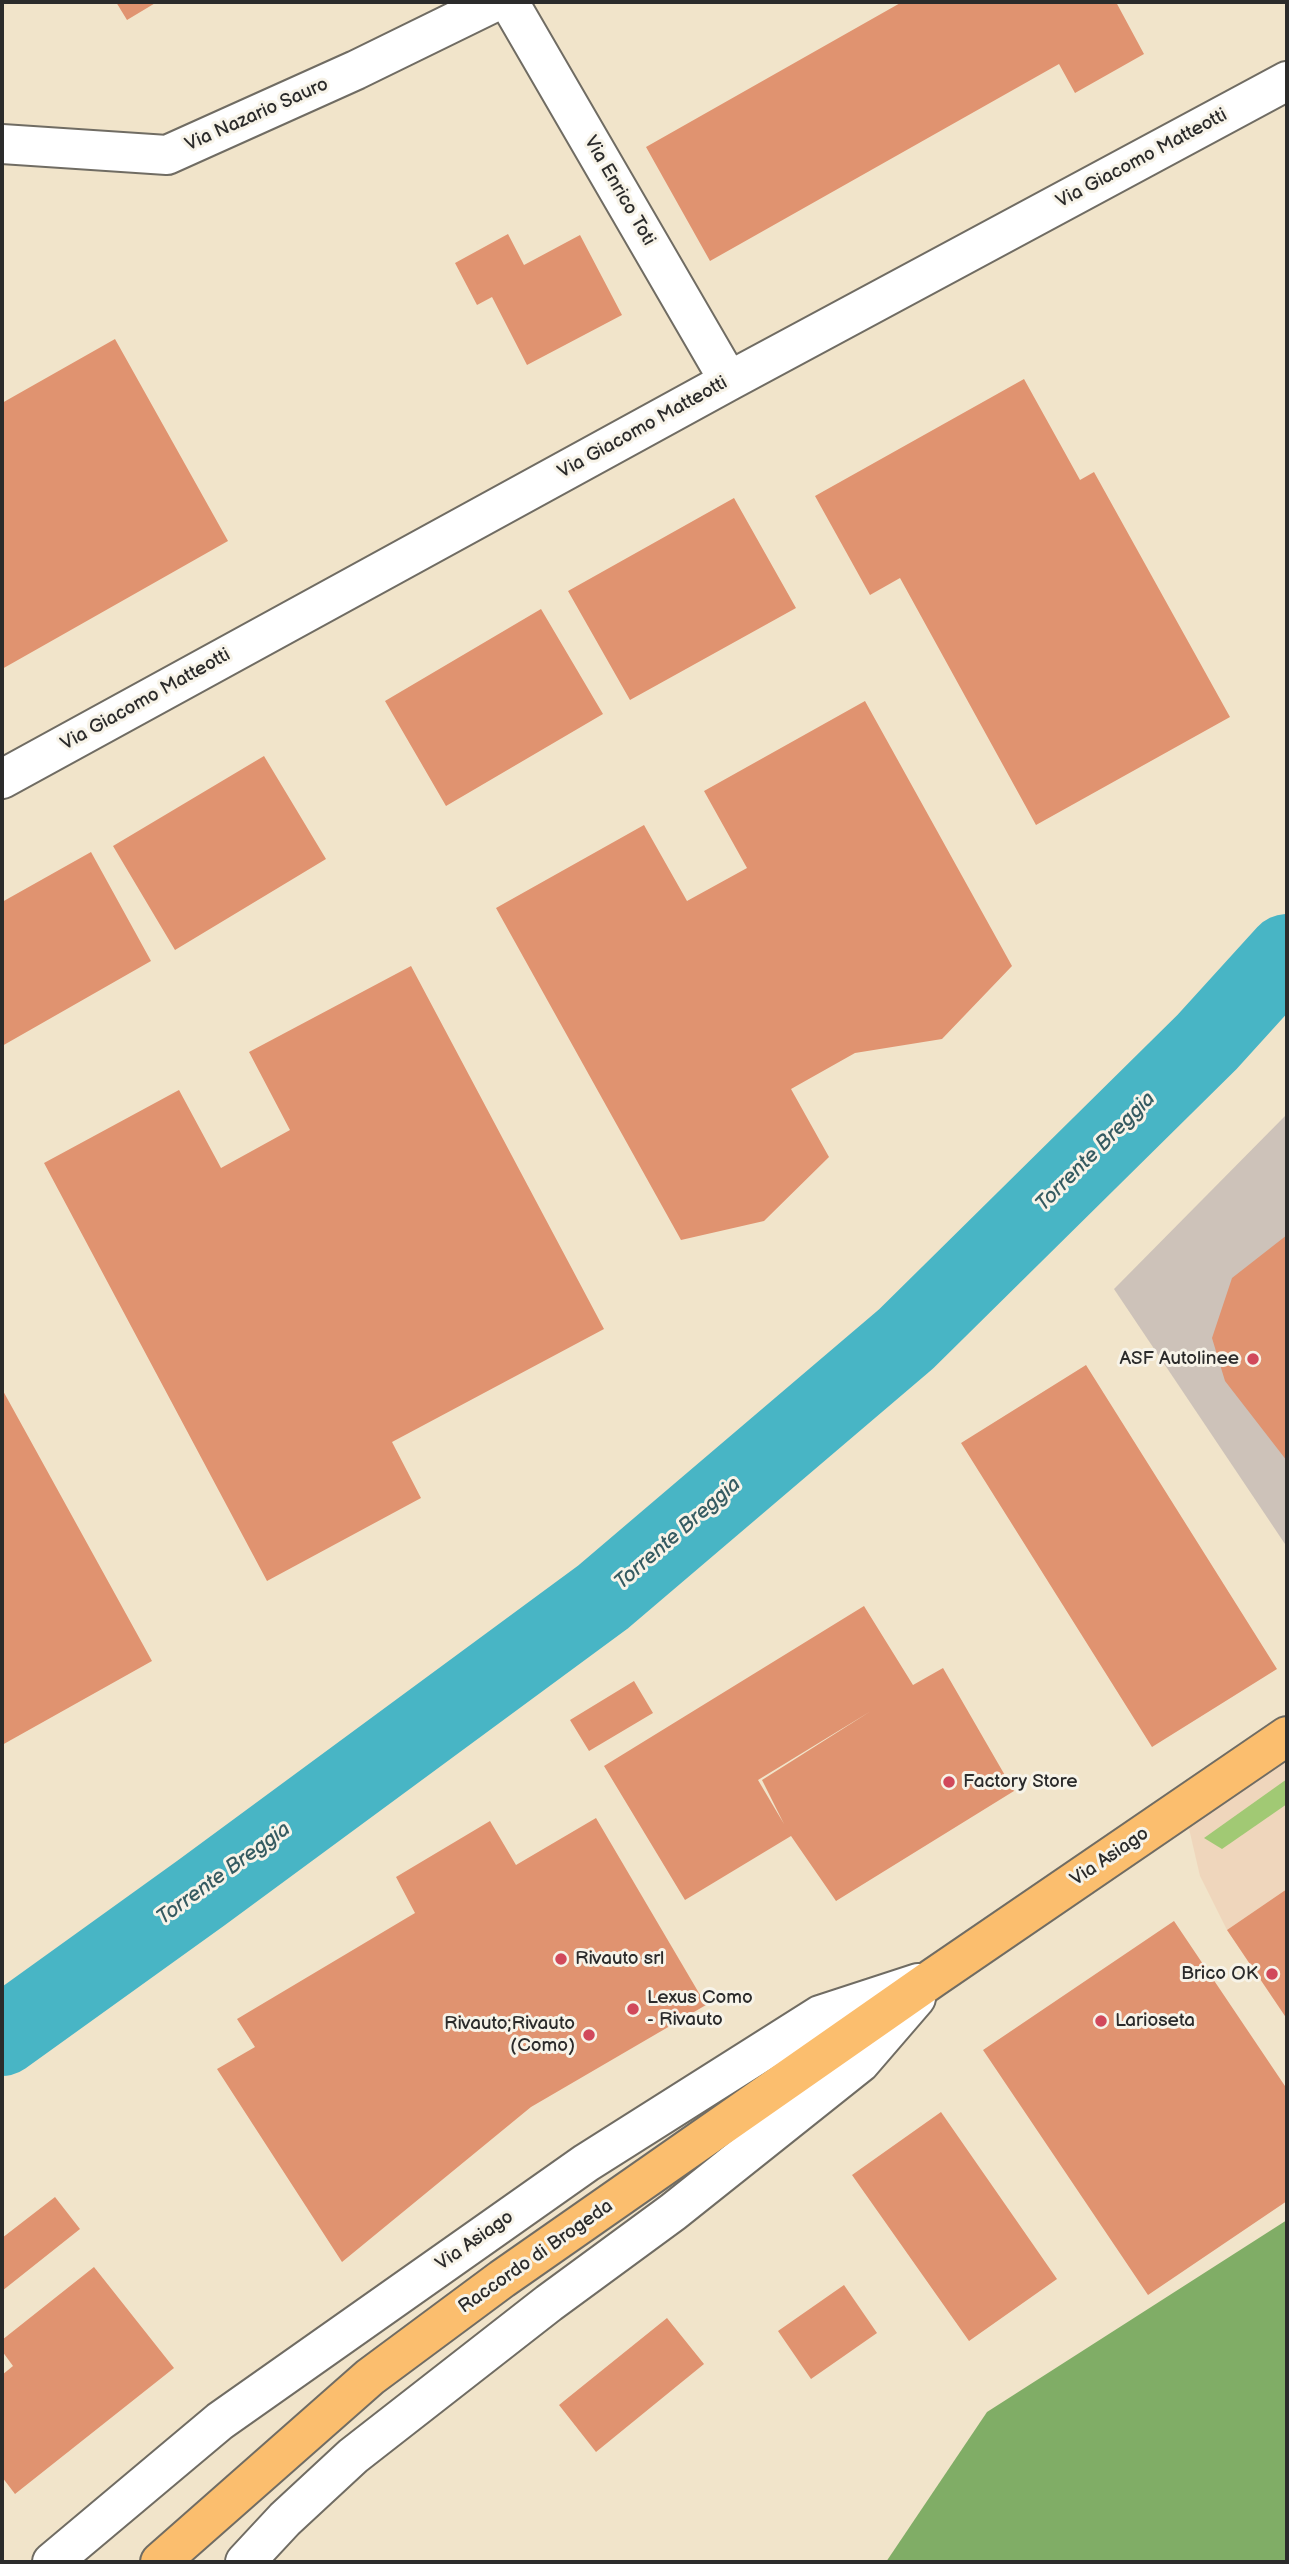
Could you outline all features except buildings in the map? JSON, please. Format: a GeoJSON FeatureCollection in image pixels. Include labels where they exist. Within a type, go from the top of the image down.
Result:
{"type":"FeatureCollection","features":[{"type":"Feature","properties":{"kind":"main road","name":"Via Asiago"},"geometry":{"type":"LineString","coordinates":[[933,1978],[1287,1736]]}},
{"type":"Feature","properties":{"kind":"main road","name":"Raccordo di Brogeda"},"geometry":{"type":"LineString","coordinates":[[160,2562],[370,2377],[513,2272],[933,1978]]}},
{"type":"Feature","properties":{"kind":"street","name":"Via Nazario Sauro"},"geometry":{"type":"LineString","coordinates":[[2,144],[167,155],[356,70],[495,2]]}},
{"type":"Feature","properties":{"kind":"street","name":"Via Enrico Toti"},"geometry":{"type":"LineString","coordinates":[[509,2],[729,381]]}},
{"type":"Feature","properties":{"kind":"street","name":"Via Giacomo Matteotti"},"geometry":{"type":"LineString","coordinates":[[2,779],[729,381],[1287,81]]}},
{"type":"Feature","properties":{"kind":"street","name":"Via Asiago"},"geometry":{"type":"LineString","coordinates":[[52,2562],[220,2421],[586,2164],[820,2015],[933,1978]]}},
{"type":"Feature","properties":{"kind":"street","name":"Via Asiago"},"geometry":{"type":"LineString","coordinates":[[245,2562],[285,2519],[353,2456],[549,2303],[673,2211],[860,2063],[933,1978]]}},
{"type":"Feature","properties":{"kind":"shaded area"},"geometry":{"type":"Polygon","coordinates":[[[1287,1114],[1287,1547],[1114,1289],[1287,1114]]]}},
{"type":"Feature","properties":{"kind":"shaded area"},"geometry":{"type":"Polygon","coordinates":[[[1287,1736],[1287,2019],[1227,1930],[1200,1876],[1184,1807],[1287,1736]]]}},
{"type":"Feature","properties":{"kind":"green space"},"geometry":{"type":"Polygon","coordinates":[[[1287,1779],[1287,1804],[1222,1849],[1204,1838],[1287,1779]]]}},
{"type":"Feature","properties":{"kind":"green space"},"geometry":{"type":"Polygon","coordinates":[[[1287,2220],[1287,2562],[886,2562],[987,2412],[1287,2220]]]}},
{"type":"Feature","properties":{"kind":"waterway","name":"Torrente Breggia"},"geometry":{"type":"LineString","coordinates":[[2,2036],[603,1597],[906,1339],[1207,1042],[1287,954]]}},
{"type":"Feature","properties":{"kind":"place","name":"ASF Autolinee"},"geometry":{"type":"Point","coordinates":[1253,1359]}},
{"type":"Feature","properties":{"kind":"place","name":"Factory Store"},"geometry":{"type":"Point","coordinates":[949,1782]}},
{"type":"Feature","properties":{"kind":"place","name":"Rivauto srl"},"geometry":{"type":"Point","coordinates":[561,1959]}},
{"type":"Feature","properties":{"kind":"place","name":"Brico OK"},"geometry":{"type":"Point","coordinates":[1272,1974]}},
{"type":"Feature","properties":{"kind":"place","name":"Lexus Como - Rivauto"},"geometry":{"type":"Point","coordinates":[633,2009]}},
{"type":"Feature","properties":{"kind":"place","name":"Larioseta"},"geometry":{"type":"Point","coordinates":[1101,2021]}},
{"type":"Feature","properties":{"kind":"place","name":"Rivauto;Rivauto (Como)"},"geometry":{"type":"Point","coordinates":[589,2035]}}]}
